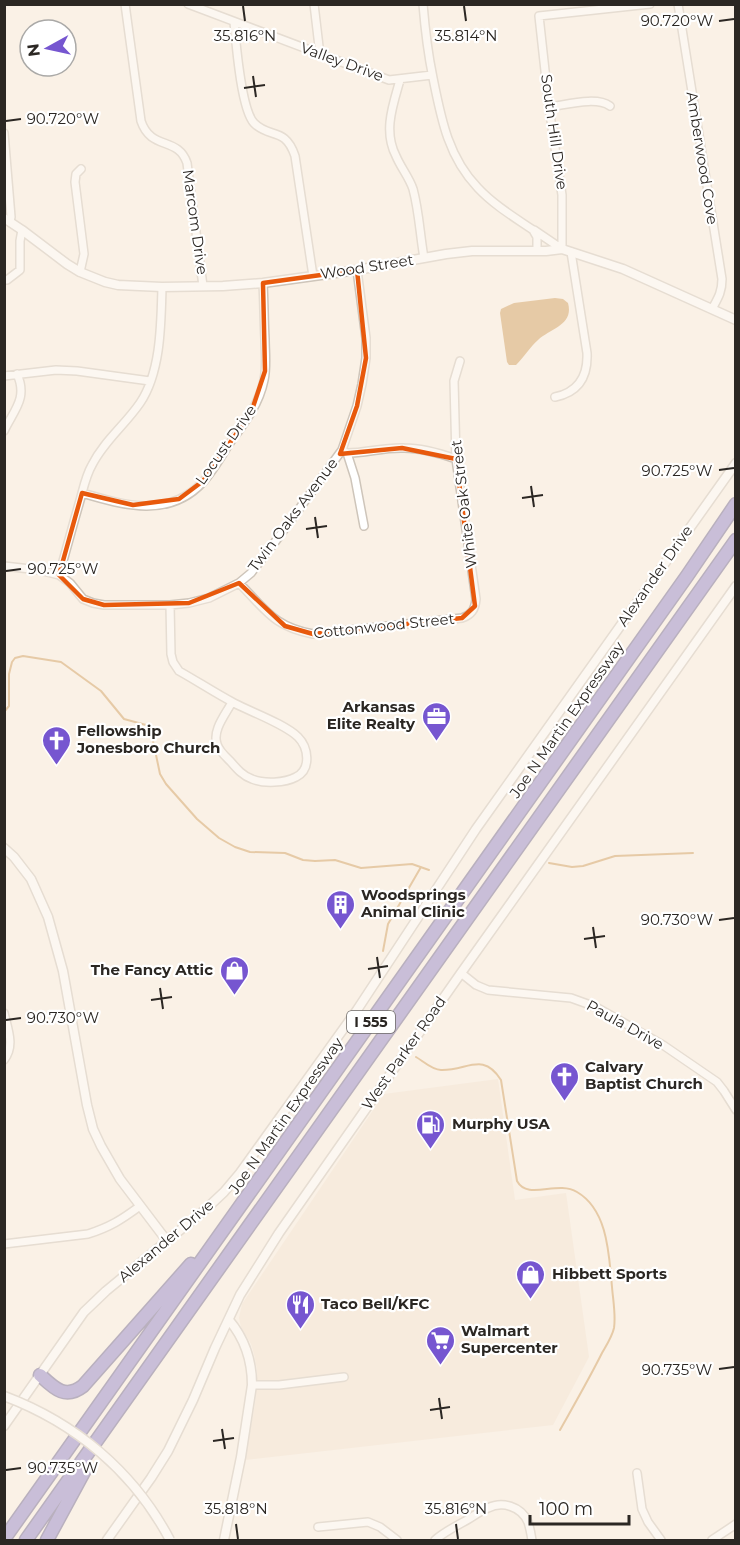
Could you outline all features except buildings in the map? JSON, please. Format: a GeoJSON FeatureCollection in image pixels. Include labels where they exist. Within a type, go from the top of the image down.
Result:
{"type":"FeatureCollection","features":[{"type":"Feature","properties":{"kind":"highway","name":"Joe N Martin Expressway"},"geometry":{"type":"LineString","coordinates":[[4,1539],[681,585],[735,504]]}},
{"type":"Feature","properties":{"kind":"highway","name":"I 555"},"geometry":{"type":"LineString","coordinates":[[26,1540],[735,540]]}},
{"type":"Feature","properties":{"kind":"highway"},"geometry":{"type":"LineString","coordinates":[[40,1375],[53,1388],[61,1391],[73,1392],[83,1386],[232,1218]]}},
{"type":"Feature","properties":{"kind":"highway"},"geometry":{"type":"LineString","coordinates":[[47,1540],[111,1422]]}},
{"type":"Feature","properties":{"kind":"street","name":"Marcom Drive"},"geometry":{"type":"LineString","coordinates":[[125,4],[143,127],[149,136],[159,142],[178,148],[187,163],[203,286]]}},
{"type":"Feature","properties":{"kind":"street","name":"Valley Drive"},"geometry":{"type":"LineString","coordinates":[[188,4],[208,9],[234,22],[390,80],[432,75]]}},
{"type":"Feature","properties":{"kind":"street"},"geometry":{"type":"LineString","coordinates":[[314,4],[320,54]]}},
{"type":"Feature","properties":{"kind":"street"},"geometry":{"type":"LineString","coordinates":[[423,4],[432,75],[442,121],[452,151],[462,168],[487,197],[562,249]]}},
{"type":"Feature","properties":{"kind":"street","name":"South Hill Drive"},"geometry":{"type":"LineString","coordinates":[[562,249],[562,195],[539,16],[650,4]]}},
{"type":"Feature","properties":{"kind":"street","name":"Amberwood Cove"},"geometry":{"type":"LineString","coordinates":[[678,4],[722,279],[720,295],[712,309]]}},
{"type":"Feature","properties":{"kind":"street"},"geometry":{"type":"LineString","coordinates":[[234,22],[246,110],[256,125],[286,140],[295,156],[313,276]]}},
{"type":"Feature","properties":{"kind":"street"},"geometry":{"type":"LineString","coordinates":[[400,80],[390,115],[389,131],[395,154],[413,190],[424,258]]}},
{"type":"Feature","properties":{"kind":"street"},"geometry":{"type":"LineString","coordinates":[[549,107],[596,101],[610,106]]}},
{"type":"Feature","properties":{"kind":"street"},"geometry":{"type":"LineString","coordinates":[[4,133],[11,217],[7,219]]}},
{"type":"Feature","properties":{"kind":"street"},"geometry":{"type":"LineString","coordinates":[[80,272],[84,254],[75,176],[81,169]]}},
{"type":"Feature","properties":{"kind":"street","name":"Wood Street"},"geometry":{"type":"LineString","coordinates":[[7,219],[80,272],[118,285],[162,287],[263,283],[472,251],[562,249],[623,269],[735,320]]}},
{"type":"Feature","properties":{"kind":"street"},"geometry":{"type":"LineString","coordinates":[[4,280],[20,270],[22,230]]}},
{"type":"Feature","properties":{"kind":"street"},"geometry":{"type":"LineString","coordinates":[[533,230],[537,237],[537,250]]}},
{"type":"Feature","properties":{"kind":"street"},"geometry":{"type":"LineString","coordinates":[[555,397],[569,393],[578,385],[585,375],[587,364],[572,252]]}},
{"type":"Feature","properties":{"kind":"street","name":"Twin Oaks Avenue"},"geometry":{"type":"LineString","coordinates":[[59,575],[83,599],[93,603],[121,606],[189,603],[209,598],[239,583],[251,573],[344,452],[357,406],[366,358],[366,338],[357,270]]}},
{"type":"Feature","properties":{"kind":"street","name":"Locust Drive"},"geometry":{"type":"LineString","coordinates":[[82,493],[126,505],[155,506],[169,503],[186,495],[203,481],[251,413],[264,382],[266,362],[263,283]]}},
{"type":"Feature","properties":{"kind":"street"},"geometry":{"type":"LineString","coordinates":[[4,566],[59,575],[88,473],[97,455],[111,436],[142,401],[150,381],[160,339],[162,287]]}},
{"type":"Feature","properties":{"kind":"street","name":"White Oak Street"},"geometry":{"type":"LineString","coordinates":[[460,361],[454,381],[456,459],[476,599],[473,611]]}},
{"type":"Feature","properties":{"kind":"street"},"geometry":{"type":"LineString","coordinates":[[4,376],[56,370],[150,381]]}},
{"type":"Feature","properties":{"kind":"street"},"geometry":{"type":"LineString","coordinates":[[4,431],[21,399],[21,384],[17,374]]}},
{"type":"Feature","properties":{"kind":"street"},"geometry":{"type":"LineString","coordinates":[[364,526],[355,478],[344,452],[360,453],[409,448],[426,450],[456,459]]}},
{"type":"Feature","properties":{"kind":"street","name":"Alexander Drive"},"geometry":{"type":"LineString","coordinates":[[4,1426],[84,1312],[106,1291],[207,1208],[240,1173],[357,1010],[476,829],[735,463]]}},
{"type":"Feature","properties":{"kind":"street","name":"Cottonwood Street"},"geometry":{"type":"LineString","coordinates":[[239,583],[273,619],[298,632],[313,634],[462,618],[473,611]]}},
{"type":"Feature","properties":{"kind":"street","name":"West Parker Road"},"geometry":{"type":"LineString","coordinates":[[107,1540],[152,1478],[168,1451],[240,1295],[279,1233],[735,586]]}},
{"type":"Feature","properties":{"kind":"street"},"geometry":{"type":"LineString","coordinates":[[170,604],[171,648],[173,662],[179,670],[232,702],[297,736],[304,744],[307,759],[302,772],[286,780],[263,782],[243,774],[217,744],[216,737],[219,727],[232,702]]}},
{"type":"Feature","properties":{"kind":"street"},"geometry":{"type":"LineString","coordinates":[[4,848],[31,879],[48,917],[63,971],[93,1129],[120,1179],[167,1241]]}},
{"type":"Feature","properties":{"kind":"street","name":"Paula Drive"},"geometry":{"type":"LineString","coordinates":[[461,973],[476,985],[488,990],[571,998],[596,1007],[663,1045],[717,1082],[735,1110]]}},
{"type":"Feature","properties":{"kind":"street"},"geometry":{"type":"LineString","coordinates":[[4,1013],[10,1044],[10,1052],[6,1058]]}},
{"type":"Feature","properties":{"kind":"street"},"geometry":{"type":"LineString","coordinates":[[4,1244],[100,1231],[118,1222],[140,1206]]}},
{"type":"Feature","properties":{"kind":"street"},"geometry":{"type":"LineString","coordinates":[[224,1540],[241,1457],[252,1385],[248,1354],[239,1333],[229,1320]]}},
{"type":"Feature","properties":{"kind":"street"},"geometry":{"type":"LineString","coordinates":[[252,1385],[279,1385],[344,1377]]}},
{"type":"Feature","properties":{"kind":"street"},"geometry":{"type":"LineString","coordinates":[[4,1396],[61,1422],[106,1456],[152,1510],[170,1540]]}},
{"type":"Feature","properties":{"kind":"street"},"geometry":{"type":"LineString","coordinates":[[637,1473],[644,1515],[661,1540]]}},
{"type":"Feature","properties":{"kind":"street"},"geometry":{"type":"LineString","coordinates":[[435,1540],[489,1507],[500,1504],[514,1507],[525,1516],[532,1540]]}},
{"type":"Feature","properties":{"kind":"street"},"geometry":{"type":"LineString","coordinates":[[318,1527],[368,1522],[380,1527],[397,1540]]}},
{"type":"Feature","properties":{"kind":"street"},"geometry":{"type":"LineString","coordinates":[[712,1540],[735,1524]]}},
{"type":"Feature","properties":{"kind":"highlighted area"},"geometry":{"type":"Polygon","coordinates":[[[357,270],[366,358],[357,406],[340,454],[402,448],[456,459],[475,606],[462,618],[313,634],[285,626],[239,583],[189,603],[104,605],[83,599],[59,575],[82,493],[133,505],[179,499],[203,481],[251,413],[265,371],[263,283],[357,270]]]}},
{"type":"Feature","properties":{"kind":"shaded area"},"geometry":{"type":"Polygon","coordinates":[[[563,299],[568,303],[568,316],[565,321],[538,340],[516,365],[509,365],[501,309],[514,303],[563,299]]]}},
{"type":"Feature","properties":{"kind":"shaded area"},"geometry":{"type":"Polygon","coordinates":[[[498,1079],[515,1200],[566,1193],[589,1357],[553,1425],[245,1460],[255,1404],[257,1370],[251,1344],[241,1327],[239,1318],[242,1304],[384,1094],[498,1079]]]}},
{"type":"Feature","properties":{"kind":"waterway"},"geometry":{"type":"LineString","coordinates":[[4,712],[9,706],[9,674],[15,658],[23,656],[61,662],[101,691],[124,719],[146,725],[151,731],[160,774],[166,784],[197,819],[219,838],[250,852],[285,853],[303,860],[335,860],[361,868],[412,864],[429,870]]}},
{"type":"Feature","properties":{"kind":"waterway"},"geometry":{"type":"LineString","coordinates":[[549,863],[572,867],[615,856],[693,853]]}},
{"type":"Feature","properties":{"kind":"waterway"},"geometry":{"type":"LineString","coordinates":[[383,951],[388,924],[421,867]]}},
{"type":"Feature","properties":{"kind":"waterway"},"geometry":{"type":"LineString","coordinates":[[416,1057],[438,1070],[481,1064],[494,1071],[501,1080],[517,1181],[522,1187],[528,1189],[561,1188],[577,1192],[587,1200],[601,1222],[610,1261],[615,1313],[614,1328],[560,1430]]}},
{"type":"Feature","properties":{"kind":"place","name":"Arkansas Elite Realty"},"geometry":{"type":"Point","coordinates":[436,742]}},
{"type":"Feature","properties":{"kind":"place","name":"Fellowship Jonesboro Church"},"geometry":{"type":"Point","coordinates":[56,766]}},
{"type":"Feature","properties":{"kind":"place","name":"Woodsprings Animal Clinic"},"geometry":{"type":"Point","coordinates":[340,930]}},
{"type":"Feature","properties":{"kind":"place","name":"The Fancy Attic"},"geometry":{"type":"Point","coordinates":[234,996]}},
{"type":"Feature","properties":{"kind":"place","name":"Calvary Baptist Church"},"geometry":{"type":"Point","coordinates":[564,1102]}},
{"type":"Feature","properties":{"kind":"place","name":"Murphy USA"},"geometry":{"type":"Point","coordinates":[431,1150]}},
{"type":"Feature","properties":{"kind":"place","name":"Hibbett Sports"},"geometry":{"type":"Point","coordinates":[531,1300]}},
{"type":"Feature","properties":{"kind":"place","name":"Taco Bell/KFC"},"geometry":{"type":"Point","coordinates":[300,1330]}},
{"type":"Feature","properties":{"kind":"place","name":"Walmart Supercenter"},"geometry":{"type":"Point","coordinates":[440,1366]}}]}
